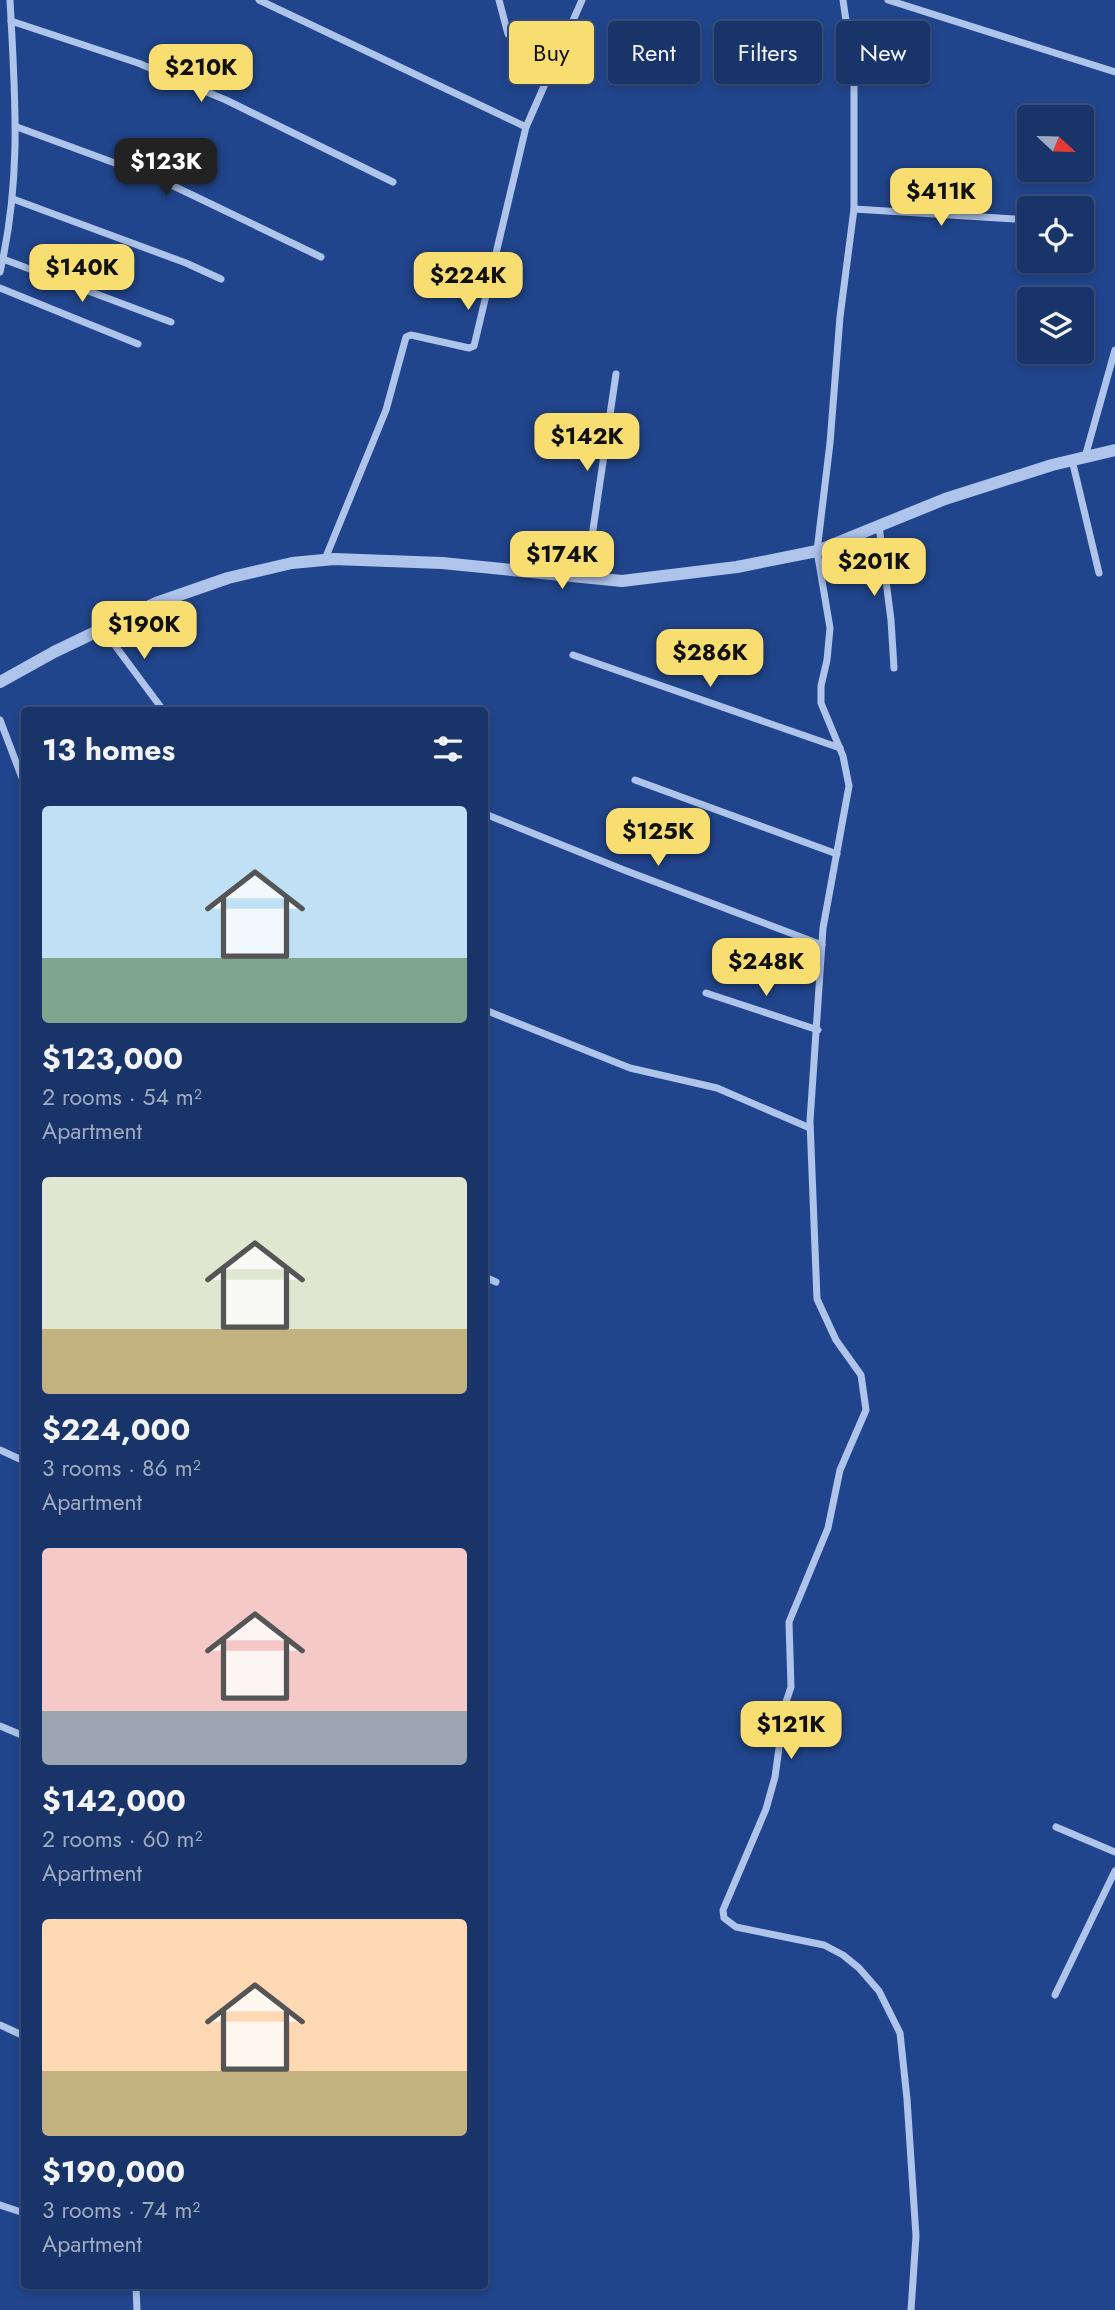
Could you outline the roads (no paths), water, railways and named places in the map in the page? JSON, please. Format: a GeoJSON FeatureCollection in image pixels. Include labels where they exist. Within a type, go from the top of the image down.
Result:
{"type":"FeatureCollection","features":[{"type":"Feature","properties":{"kind":"street"},"geometry":{"type":"LineString","coordinates":[[0,272],[13,199],[17,127],[10,0]]}},
{"type":"Feature","properties":{"kind":"street"},"geometry":{"type":"LineString","coordinates":[[259,0],[526,127]]}},
{"type":"Feature","properties":{"kind":"street"},"geometry":{"type":"LineString","coordinates":[[499,0],[509,35]]}},
{"type":"Feature","properties":{"kind":"street"},"geometry":{"type":"LineString","coordinates":[[573,21],[582,0]]}},
{"type":"Feature","properties":{"kind":"street"},"geometry":{"type":"LineString","coordinates":[[843,0],[854,76],[855,209],[840,317],[830,443],[817,551],[830,628],[821,703],[840,748],[849,786],[823,928],[810,1128],[817,1298],[836,1340],[861,1375],[866,1410],[841,1470],[828,1528],[789,1622],[791,1688],[785,1705],[775,1777],[766,1809],[723,1910],[724,1918],[736,1927],[824,1945],[843,1955],[879,1991],[900,2033],[916,2236],[911,2310]]}},
{"type":"Feature","properties":{"kind":"street"},"geometry":{"type":"LineString","coordinates":[[888,0],[1115,72]]}},
{"type":"Feature","properties":{"kind":"street"},"geometry":{"type":"LineString","coordinates":[[11,21],[151,68],[226,100],[393,182]]}},
{"type":"Feature","properties":{"kind":"street"},"geometry":{"type":"LineString","coordinates":[[325,559],[386,410],[406,337],[411,335],[469,348],[474,345],[526,127],[546,84]]}},
{"type":"Feature","properties":{"kind":"street"},"geometry":{"type":"LineString","coordinates":[[17,127],[161,180],[321,257]]}},
{"type":"Feature","properties":{"kind":"street"},"geometry":{"type":"LineString","coordinates":[[13,199],[186,263],[221,279]]}},
{"type":"Feature","properties":{"kind":"street"},"geometry":{"type":"LineString","coordinates":[[855,209],[1017,219]]}},
{"type":"Feature","properties":{"kind":"street"},"geometry":{"type":"LineString","coordinates":[[3,259],[171,322]]}},
{"type":"Feature","properties":{"kind":"street"},"geometry":{"type":"LineString","coordinates":[[0,288],[138,344]]}},
{"type":"Feature","properties":{"kind":"street"},"geometry":{"type":"LineString","coordinates":[[1098,573],[1079,459],[1115,350]]}},
{"type":"Feature","properties":{"kind":"street"},"geometry":{"type":"LineString","coordinates":[[586,577],[616,374]]}},
{"type":"Feature","properties":{"kind":"street"},"geometry":{"type":"LineString","coordinates":[[0,682],[54,652],[156,603],[228,578],[292,562],[325,559],[442,563],[622,581],[737,567],[817,551],[944,499],[1115,450]]}},
{"type":"Feature","properties":{"kind":"street"},"geometry":{"type":"LineString","coordinates":[[879,526],[894,668]]}},
{"type":"Feature","properties":{"kind":"street"},"geometry":{"type":"LineString","coordinates":[[102,628],[161,707]]}},
{"type":"Feature","properties":{"kind":"street"},"geometry":{"type":"LineString","coordinates":[[573,655],[840,748]]}},
{"type":"Feature","properties":{"kind":"street"},"geometry":{"type":"LineString","coordinates":[[0,720],[21,775]]}},
{"type":"Feature","properties":{"kind":"street"},"geometry":{"type":"LineString","coordinates":[[635,780],[837,855]]}},
{"type":"Feature","properties":{"kind":"street"},"geometry":{"type":"LineString","coordinates":[[488,815],[822,945]]}},
{"type":"Feature","properties":{"kind":"street"},"geometry":{"type":"LineString","coordinates":[[706,993],[818,1030]]}},
{"type":"Feature","properties":{"kind":"street"},"geometry":{"type":"LineString","coordinates":[[488,1011],[630,1068],[717,1088],[810,1128]]}},
{"type":"Feature","properties":{"kind":"street"},"geometry":{"type":"LineString","coordinates":[[488,1278],[496,1282]]}},
{"type":"Feature","properties":{"kind":"street"},"geometry":{"type":"LineString","coordinates":[[0,1450],[21,1460]]}},
{"type":"Feature","properties":{"kind":"street"},"geometry":{"type":"LineString","coordinates":[[0,1726],[21,1735]]}},
{"type":"Feature","properties":{"kind":"street"},"geometry":{"type":"LineString","coordinates":[[1056,1826],[1115,1853]]}},
{"type":"Feature","properties":{"kind":"street"},"geometry":{"type":"LineString","coordinates":[[1055,1995],[1115,1871]]}},
{"type":"Feature","properties":{"kind":"street"},"geometry":{"type":"LineString","coordinates":[[0,2025],[21,2035]]}},
{"type":"Feature","properties":{"kind":"street"},"geometry":{"type":"LineString","coordinates":[[0,2204],[21,2212]]}},
{"type":"Feature","properties":{"kind":"street"},"geometry":{"type":"LineString","coordinates":[[136,2289],[137,2310]]}}]}
